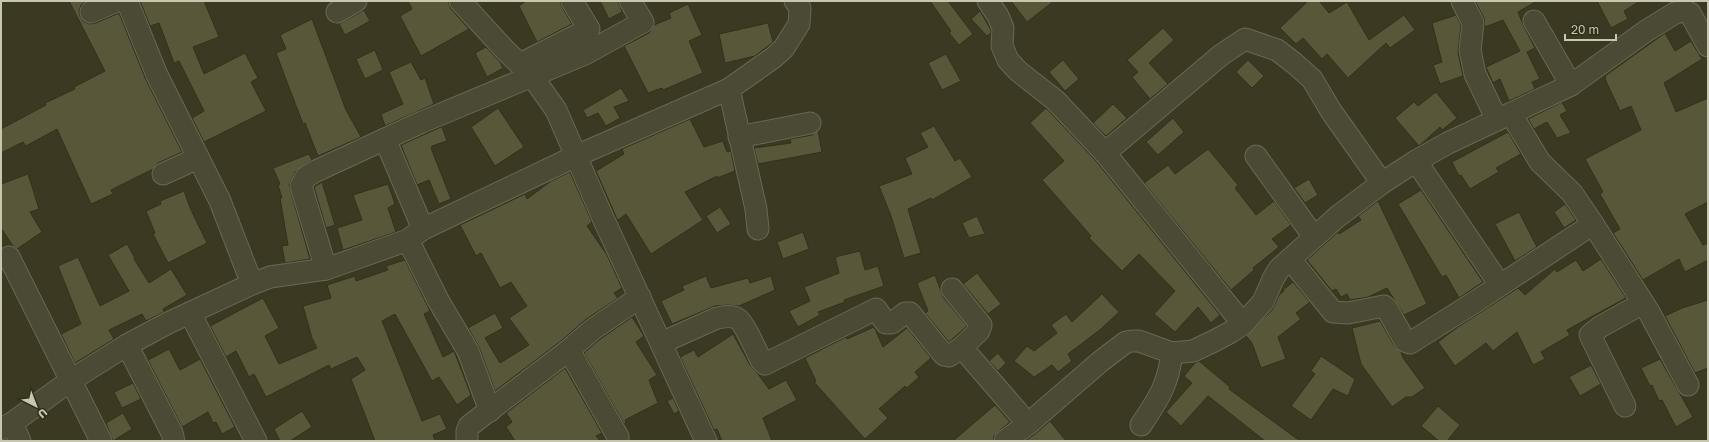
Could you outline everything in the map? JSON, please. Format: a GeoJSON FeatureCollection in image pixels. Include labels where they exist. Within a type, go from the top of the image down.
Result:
{"type":"FeatureCollection","features":[{"type":"Feature","properties":{"kind":"street"},"geometry":{"type":"LineString","coordinates":[[91,12],[117,1]]}},
{"type":"Feature","properties":{"kind":"street"},"geometry":{"type":"LineString","coordinates":[[127,1],[156,75],[261,281]]}},
{"type":"Feature","properties":{"kind":"street"},"geometry":{"type":"LineString","coordinates":[[336,12],[356,1]]}},
{"type":"Feature","properties":{"kind":"street"},"geometry":{"type":"LineString","coordinates":[[460,1],[526,70],[556,110],[603,218],[706,441]]}},
{"type":"Feature","properties":{"kind":"street"},"geometry":{"type":"LineString","coordinates":[[326,269],[301,186],[306,177],[316,170],[385,139],[526,70],[589,29],[572,1]]}},
{"type":"Feature","properties":{"kind":"street"},"geometry":{"type":"LineString","coordinates":[[526,70],[585,54],[647,20],[630,1]]}},
{"type":"Feature","properties":{"kind":"street"},"geometry":{"type":"LineString","coordinates":[[11,431],[71,380],[127,345],[190,313],[261,281],[326,269],[416,234],[576,156],[729,89],[774,58],[784,48],[799,24],[800,8],[795,1]]}},
{"type":"Feature","properties":{"kind":"street"},"geometry":{"type":"LineString","coordinates":[[988,1],[998,16],[1003,28],[1002,46],[1008,60],[1018,71],[1055,100],[1105,153],[1242,324]]}},
{"type":"Feature","properties":{"kind":"street"},"geometry":{"type":"LineString","coordinates":[[1462,1],[1473,23],[1470,50],[1475,74],[1504,117],[1540,162],[1572,193],[1643,304],[1688,385]]}},
{"type":"Feature","properties":{"kind":"street"},"geometry":{"type":"LineString","coordinates":[[1005,441],[1028,424],[1101,361],[1126,342],[1139,341],[1172,353],[1193,351],[1214,342],[1242,324],[1263,302],[1273,278],[1279,269],[1337,217],[1382,183],[1448,143],[1571,85],[1646,31],[1675,13],[1684,11],[1690,13],[1708,46]]}},
{"type":"Feature","properties":{"kind":"street"},"geometry":{"type":"LineString","coordinates":[[1534,21],[1571,85]]}},
{"type":"Feature","properties":{"kind":"street"},"geometry":{"type":"LineString","coordinates":[[1105,153],[1221,54],[1245,39],[1278,50],[1312,79],[1331,111],[1382,183]]}},
{"type":"Feature","properties":{"kind":"street"},"geometry":{"type":"LineString","coordinates":[[729,89],[756,209],[758,229]]}},
{"type":"Feature","properties":{"kind":"street"},"geometry":{"type":"LineString","coordinates":[[739,137],[810,123]]}},
{"type":"Feature","properties":{"kind":"street"},"geometry":{"type":"LineString","coordinates":[[385,139],[438,300],[468,351],[490,411]]}},
{"type":"Feature","properties":{"kind":"street"},"geometry":{"type":"LineString","coordinates":[[1256,156],[1314,237]]}},
{"type":"Feature","properties":{"kind":"street"},"geometry":{"type":"LineString","coordinates":[[163,174],[198,158]]}},
{"type":"Feature","properties":{"kind":"street"},"geometry":{"type":"LineString","coordinates":[[1416,161],[1500,285]]}},
{"type":"Feature","properties":{"kind":"street"},"geometry":{"type":"LineString","coordinates":[[1290,259],[1333,312],[1348,314],[1384,306],[1387,308],[1405,341],[1410,343],[1593,224]]}},
{"type":"Feature","properties":{"kind":"street"},"geometry":{"type":"LineString","coordinates":[[8,257],[101,441]]}},
{"type":"Feature","properties":{"kind":"street"},"geometry":{"type":"LineString","coordinates":[[661,343],[717,318],[733,317],[741,322],[761,360],[765,364],[876,309],[886,323],[892,323],[905,313],[910,313],[944,355],[949,356],[979,331],[981,325],[952,289]]}},
{"type":"Feature","properties":{"kind":"street"},"geometry":{"type":"LineString","coordinates":[[468,441],[466,431],[469,426],[569,350],[592,330],[640,297]]}},
{"type":"Feature","properties":{"kind":"street"},"geometry":{"type":"LineString","coordinates":[[1625,406],[1590,335],[1600,327],[1643,304]]}},
{"type":"Feature","properties":{"kind":"street"},"geometry":{"type":"LineString","coordinates":[[190,313],[256,441]]}},
{"type":"Feature","properties":{"kind":"street"},"geometry":{"type":"LineString","coordinates":[[127,345],[172,433],[174,441]]}},
{"type":"Feature","properties":{"kind":"street"},"geometry":{"type":"LineString","coordinates":[[960,348],[964,350],[1028,424]]}},
{"type":"Feature","properties":{"kind":"street"},"geometry":{"type":"LineString","coordinates":[[569,350],[618,437],[618,441]]}},
{"type":"Feature","properties":{"kind":"street"},"geometry":{"type":"LineString","coordinates":[[1141,424],[1160,395],[1169,373],[1172,353]]}},
{"type":"Feature","properties":{"kind":"building"},"geometry":{"type":"Polygon","coordinates":[[[69,1],[86,1],[81,5],[79,11],[83,21],[89,24],[96,23],[119,13],[146,80],[182,152],[158,163],[153,169],[111,190],[113,194],[91,204],[57,129],[26,146],[23,142],[1,153],[1,129],[46,105],[45,103],[75,89],[74,87],[105,71],[69,1]]]}},
{"type":"Feature","properties":{"kind":"building"},"geometry":{"type":"Polygon","coordinates":[[[140,1],[204,1],[219,37],[193,47],[204,74],[245,53],[258,78],[251,82],[266,111],[204,142],[192,118],[204,111],[179,61],[174,63],[159,23],[150,26],[140,1]]]}},
{"type":"Feature","properties":{"kind":"building"},"geometry":{"type":"Polygon","coordinates":[[[408,1],[448,1],[451,9],[469,29],[421,56],[400,16],[412,9],[408,1]]]}},
{"type":"Feature","properties":{"kind":"building"},"geometry":{"type":"Polygon","coordinates":[[[526,1],[560,1],[572,24],[537,42],[519,6],[526,1]]]}},
{"type":"Feature","properties":{"kind":"building"},"geometry":{"type":"Polygon","coordinates":[[[600,1],[618,1],[622,12],[609,19],[600,1]]]}},
{"type":"Feature","properties":{"kind":"building"},"geometry":{"type":"Polygon","coordinates":[[[930,1],[948,1],[973,34],[959,45],[949,33],[951,31],[930,1]]]}},
{"type":"Feature","properties":{"kind":"building"},"geometry":{"type":"Polygon","coordinates":[[[1011,1],[1054,1],[1027,22],[1011,1]]]}},
{"type":"Feature","properties":{"kind":"building"},"geometry":{"type":"Polygon","coordinates":[[[1308,1],[1319,1],[1329,13],[1347,2],[1369,40],[1404,15],[1415,30],[1390,48],[1386,43],[1348,78],[1327,54],[1322,59],[1303,38],[1296,44],[1280,28],[1308,1]]]}},
{"type":"Feature","properties":{"kind":"building"},"geometry":{"type":"Polygon","coordinates":[[[1475,1],[1537,1],[1518,12],[1535,48],[1527,52],[1540,79],[1532,82],[1535,89],[1509,101],[1500,79],[1493,83],[1486,67],[1520,51],[1503,20],[1485,27],[1484,18],[1475,1]]]}},
{"type":"Feature","properties":{"kind":"building"},"geometry":{"type":"Polygon","coordinates":[[[1597,1],[1640,1],[1624,11],[1628,19],[1611,28],[1597,1]]]}},
{"type":"Feature","properties":{"kind":"building"},"geometry":{"type":"Polygon","coordinates":[[[688,4],[702,35],[689,41],[703,73],[663,90],[662,88],[648,93],[624,46],[649,33],[654,25],[671,18],[669,13],[688,4]]]}},
{"type":"Feature","properties":{"kind":"building"},"geometry":{"type":"Polygon","coordinates":[[[364,10],[370,21],[345,35],[339,24],[364,10]]]}},
{"type":"Feature","properties":{"kind":"building"},"geometry":{"type":"Polygon","coordinates":[[[980,11],[991,30],[991,33],[987,36],[971,19],[980,11]]]}},
{"type":"Feature","properties":{"kind":"building"},"geometry":{"type":"Polygon","coordinates":[[[1456,15],[1461,25],[1458,52],[1463,76],[1440,84],[1433,65],[1442,62],[1432,23],[1456,15]]]}},
{"type":"Feature","properties":{"kind":"building"},"geometry":{"type":"Polygon","coordinates":[[[312,19],[346,110],[361,137],[318,156],[305,123],[303,124],[276,53],[286,49],[280,35],[312,19]]]}},
{"type":"Feature","properties":{"kind":"building"},"geometry":{"type":"Polygon","coordinates":[[[768,23],[773,42],[755,56],[725,63],[719,34],[768,23]]]}},
{"type":"Feature","properties":{"kind":"building"},"geometry":{"type":"Polygon","coordinates":[[[1163,28],[1174,40],[1149,63],[1168,84],[1150,99],[1132,77],[1138,72],[1127,60],[1163,28]]]}},
{"type":"Feature","properties":{"kind":"building"},"geometry":{"type":"Polygon","coordinates":[[[1665,33],[1675,51],[1691,41],[1702,59],[1664,83],[1676,112],[1708,98],[1708,202],[1685,214],[1703,245],[1708,243],[1708,260],[1685,272],[1679,259],[1643,280],[1613,233],[1620,229],[1600,194],[1603,192],[1585,159],[1641,130],[1631,106],[1620,111],[1605,76],[1665,33]]]}},
{"type":"Feature","properties":{"kind":"building"},"geometry":{"type":"Polygon","coordinates":[[[486,47],[500,62],[503,68],[487,77],[475,53],[486,47]]]}},
{"type":"Feature","properties":{"kind":"building"},"geometry":{"type":"Polygon","coordinates":[[[375,50],[383,70],[365,79],[356,59],[375,50]]]}},
{"type":"Feature","properties":{"kind":"building"},"geometry":{"type":"Polygon","coordinates":[[[946,54],[961,81],[942,90],[928,63],[946,54]]]}},
{"type":"Feature","properties":{"kind":"building"},"geometry":{"type":"Polygon","coordinates":[[[1063,60],[1079,79],[1065,91],[1049,72],[1063,60]]]}},
{"type":"Feature","properties":{"kind":"building"},"geometry":{"type":"Polygon","coordinates":[[[1248,60],[1264,76],[1252,88],[1236,72],[1248,60]]]}},
{"type":"Feature","properties":{"kind":"building"},"geometry":{"type":"Polygon","coordinates":[[[411,62],[421,80],[425,78],[434,104],[385,126],[381,114],[403,104],[389,72],[411,62]]]}},
{"type":"Feature","properties":{"kind":"building"},"geometry":{"type":"Polygon","coordinates":[[[621,88],[629,101],[614,107],[620,118],[606,126],[598,113],[587,118],[583,110],[621,88]]]}},
{"type":"Feature","properties":{"kind":"building"},"geometry":{"type":"Polygon","coordinates":[[[1436,92],[1457,118],[1442,130],[1440,127],[1419,146],[1395,118],[1414,102],[1418,106],[1436,92]]]}},
{"type":"Feature","properties":{"kind":"building"},"geometry":{"type":"Polygon","coordinates":[[[1562,102],[1567,111],[1560,115],[1571,133],[1557,138],[1547,122],[1534,129],[1528,119],[1562,102]]]}},
{"type":"Feature","properties":{"kind":"building"},"geometry":{"type":"Polygon","coordinates":[[[1113,104],[1127,118],[1106,136],[1093,123],[1113,104]]]}},
{"type":"Feature","properties":{"kind":"building"},"geometry":{"type":"Polygon","coordinates":[[[498,108],[524,147],[495,166],[471,127],[498,108]]]}},
{"type":"Feature","properties":{"kind":"building"},"geometry":{"type":"Polygon","coordinates":[[[1046,108],[1096,161],[1220,315],[1211,323],[1198,307],[1175,332],[1154,314],[1175,291],[1139,254],[1122,271],[1089,238],[1091,236],[1042,180],[1064,161],[1030,123],[1046,108]]]}},
{"type":"Feature","properties":{"kind":"building"},"geometry":{"type":"Polygon","coordinates":[[[1173,118],[1184,132],[1158,155],[1146,142],[1173,118]]]}},
{"type":"Feature","properties":{"kind":"building"},"geometry":{"type":"Polygon","coordinates":[[[690,119],[704,147],[723,141],[727,152],[731,151],[735,171],[717,178],[717,176],[685,192],[703,220],[651,254],[626,214],[618,220],[617,219],[596,171],[624,154],[622,149],[690,119]]]}},
{"type":"Feature","properties":{"kind":"building"},"geometry":{"type":"Polygon","coordinates":[[[934,126],[955,161],[960,158],[972,177],[932,200],[931,198],[908,209],[921,253],[904,258],[891,216],[879,186],[912,174],[905,158],[928,147],[920,133],[934,126]]]}},
{"type":"Feature","properties":{"kind":"building"},"geometry":{"type":"Polygon","coordinates":[[[441,127],[447,141],[432,146],[431,148],[451,199],[439,204],[429,180],[417,185],[401,145],[441,127]]]}},
{"type":"Feature","properties":{"kind":"building"},"geometry":{"type":"Polygon","coordinates":[[[818,131],[822,152],[758,164],[754,148],[791,143],[790,139],[812,135],[818,131]]]}},
{"type":"Feature","properties":{"kind":"building"},"geometry":{"type":"Polygon","coordinates":[[[1508,132],[1521,154],[1496,168],[1499,172],[1470,189],[1461,175],[1459,176],[1452,162],[1508,132]]]}},
{"type":"Feature","properties":{"kind":"building"},"geometry":{"type":"Polygon","coordinates":[[[1208,149],[1238,185],[1235,188],[1256,215],[1274,201],[1291,225],[1272,239],[1279,247],[1253,268],[1254,270],[1231,290],[1144,183],[1168,165],[1175,174],[1208,149]]]}},
{"type":"Feature","properties":{"kind":"building"},"geometry":{"type":"Polygon","coordinates":[[[309,154],[312,160],[296,171],[289,185],[310,259],[285,263],[282,246],[288,245],[280,198],[282,198],[278,185],[280,184],[273,168],[309,154]]]}},
{"type":"Feature","properties":{"kind":"building"},"geometry":{"type":"Polygon","coordinates":[[[570,172],[592,222],[587,226],[607,255],[622,288],[614,293],[618,298],[585,320],[561,341],[495,391],[479,347],[468,328],[495,313],[503,328],[485,338],[500,363],[529,345],[509,318],[527,306],[511,282],[500,288],[481,253],[476,256],[460,225],[525,194],[527,199],[551,181],[570,172]]]}},
{"type":"Feature","properties":{"kind":"building"},"geometry":{"type":"Polygon","coordinates":[[[28,174],[39,209],[30,212],[42,232],[17,249],[13,246],[1,228],[1,184],[28,174]]]}},
{"type":"Feature","properties":{"kind":"building"},"geometry":{"type":"Polygon","coordinates":[[[1309,179],[1318,195],[1305,203],[1294,188],[1309,179]]]}},
{"type":"Feature","properties":{"kind":"building"},"geometry":{"type":"Polygon","coordinates":[[[322,182],[335,225],[326,228],[314,187],[322,182]]]}},
{"type":"Feature","properties":{"kind":"building"},"geometry":{"type":"Polygon","coordinates":[[[388,184],[395,204],[388,208],[396,232],[343,250],[337,228],[362,220],[353,195],[388,184]]]}},
{"type":"Feature","properties":{"kind":"building"},"geometry":{"type":"Polygon","coordinates":[[[1421,190],[1483,282],[1459,298],[1446,275],[1442,277],[1398,204],[1421,190]]]}},
{"type":"Feature","properties":{"kind":"building"},"geometry":{"type":"Polygon","coordinates":[[[184,191],[191,210],[207,243],[168,263],[153,234],[155,233],[146,211],[161,204],[160,201],[184,191]]]}},
{"type":"Feature","properties":{"kind":"building"},"geometry":{"type":"Polygon","coordinates":[[[1378,201],[1427,304],[1404,315],[1387,288],[1368,297],[1350,300],[1347,294],[1341,297],[1336,289],[1332,291],[1307,260],[1338,232],[1339,234],[1361,220],[1358,216],[1378,201]]]}},
{"type":"Feature","properties":{"kind":"building"},"geometry":{"type":"Polygon","coordinates":[[[1565,204],[1576,220],[1564,228],[1554,212],[1565,204]]]}},
{"type":"Feature","properties":{"kind":"building"},"geometry":{"type":"Polygon","coordinates":[[[720,207],[731,224],[717,233],[706,216],[720,207]]]}},
{"type":"Feature","properties":{"kind":"building"},"geometry":{"type":"Polygon","coordinates":[[[1519,212],[1537,247],[1515,261],[1495,224],[1519,212]]]}},
{"type":"Feature","properties":{"kind":"building"},"geometry":{"type":"Polygon","coordinates":[[[977,216],[985,234],[969,238],[962,223],[977,216]]]}},
{"type":"Feature","properties":{"kind":"building"},"geometry":{"type":"Polygon","coordinates":[[[803,232],[809,249],[783,259],[777,242],[803,232]]]}},
{"type":"Feature","properties":{"kind":"building"},"geometry":{"type":"Polygon","coordinates":[[[127,244],[135,258],[134,259],[149,283],[171,269],[187,295],[163,309],[164,312],[146,321],[142,314],[109,330],[114,339],[75,363],[61,334],[81,324],[58,266],[78,257],[100,306],[129,291],[108,255],[127,244]]]}},
{"type":"Feature","properties":{"kind":"building"},"geometry":{"type":"Polygon","coordinates":[[[860,251],[865,270],[878,266],[884,286],[844,300],[845,302],[818,312],[820,315],[798,327],[789,311],[810,301],[804,287],[839,273],[835,257],[860,251]]]}},
{"type":"Feature","properties":{"kind":"building"},"geometry":{"type":"Polygon","coordinates":[[[1601,259],[1626,298],[1567,330],[1570,335],[1541,352],[1545,359],[1533,365],[1517,332],[1493,351],[1486,343],[1455,366],[1438,342],[1458,327],[1518,288],[1525,295],[1555,269],[1557,272],[1576,260],[1583,271],[1601,259]]]}},
{"type":"Feature","properties":{"kind":"building"},"geometry":{"type":"Polygon","coordinates":[[[405,260],[430,311],[424,314],[443,357],[454,351],[471,395],[457,405],[439,377],[432,381],[395,314],[382,321],[422,421],[440,414],[447,429],[433,435],[435,441],[375,441],[351,379],[365,370],[357,357],[331,369],[329,365],[266,397],[254,374],[249,377],[236,351],[226,357],[210,326],[263,298],[279,328],[265,336],[279,364],[317,348],[312,338],[303,306],[331,298],[327,285],[355,276],[356,281],[388,270],[386,266],[405,260]]]}},
{"type":"Feature","properties":{"kind":"building"},"geometry":{"type":"Polygon","coordinates":[[[977,273],[1001,304],[988,314],[963,284],[977,273]]]}},
{"type":"Feature","properties":{"kind":"building"},"geometry":{"type":"Polygon","coordinates":[[[935,275],[943,297],[967,326],[949,342],[925,313],[928,311],[917,283],[935,275]]]}},
{"type":"Feature","properties":{"kind":"building"},"geometry":{"type":"Polygon","coordinates":[[[706,276],[711,288],[748,278],[750,283],[771,276],[775,290],[739,306],[715,306],[672,324],[661,301],[684,290],[682,286],[706,276]]]}},
{"type":"Feature","properties":{"kind":"building"},"geometry":{"type":"Polygon","coordinates":[[[1293,282],[1310,302],[1296,313],[1301,319],[1278,337],[1286,359],[1261,368],[1252,343],[1246,336],[1272,310],[1279,295],[1293,282]]]}},
{"type":"Feature","properties":{"kind":"building"},"geometry":{"type":"Polygon","coordinates":[[[1102,294],[1119,312],[1101,329],[1068,354],[1072,361],[1058,372],[1052,365],[1034,377],[1014,361],[1027,346],[1034,351],[1057,333],[1051,325],[1066,314],[1072,322],[1102,294]]]}},
{"type":"Feature","properties":{"kind":"building"},"geometry":{"type":"Polygon","coordinates":[[[1708,300],[1708,368],[1695,373],[1665,316],[1682,308],[1708,300]]]}},
{"type":"Feature","properties":{"kind":"building"},"geometry":{"type":"Polygon","coordinates":[[[632,317],[644,336],[636,342],[657,375],[649,380],[658,403],[625,420],[626,423],[624,424],[584,353],[599,340],[632,317]]]}},
{"type":"Feature","properties":{"kind":"building"},"geometry":{"type":"Polygon","coordinates":[[[1380,321],[1395,347],[1401,352],[1403,358],[1425,388],[1412,397],[1406,397],[1392,407],[1361,364],[1352,328],[1380,321]]]}},
{"type":"Feature","properties":{"kind":"building"},"geometry":{"type":"Polygon","coordinates":[[[874,327],[883,347],[907,328],[931,358],[915,372],[919,377],[907,388],[905,386],[879,409],[888,418],[865,439],[814,382],[816,381],[805,358],[846,337],[847,339],[874,327]]]}},
{"type":"Feature","properties":{"kind":"building"},"geometry":{"type":"Polygon","coordinates":[[[733,334],[750,365],[769,389],[786,380],[797,400],[763,418],[772,441],[722,441],[717,429],[714,430],[680,357],[694,350],[698,357],[733,334]]]}},
{"type":"Feature","properties":{"kind":"building"},"geometry":{"type":"Polygon","coordinates":[[[169,349],[180,370],[200,359],[235,427],[222,434],[216,422],[213,423],[208,412],[182,427],[148,360],[169,349]]]}},
{"type":"Feature","properties":{"kind":"building"},"geometry":{"type":"Polygon","coordinates":[[[998,353],[1006,363],[998,371],[989,361],[998,353]]]}},
{"type":"Feature","properties":{"kind":"building"},"geometry":{"type":"Polygon","coordinates":[[[1321,356],[1355,379],[1348,396],[1333,389],[1311,420],[1291,406],[1315,374],[1311,371],[1321,356]]]}},
{"type":"Feature","properties":{"kind":"building"},"geometry":{"type":"Polygon","coordinates":[[[1660,359],[1693,417],[1676,427],[1662,400],[1659,401],[1652,385],[1650,386],[1641,368],[1660,359]]]}},
{"type":"Feature","properties":{"kind":"building"},"geometry":{"type":"Polygon","coordinates":[[[1199,361],[1230,387],[1229,389],[1300,441],[1265,441],[1208,396],[1181,426],[1166,412],[1192,383],[1184,376],[1195,363],[1199,361]]]}},
{"type":"Feature","properties":{"kind":"building"},"geometry":{"type":"Polygon","coordinates":[[[1591,365],[1601,384],[1580,396],[1569,377],[1591,365]]]}},
{"type":"Feature","properties":{"kind":"building"},"geometry":{"type":"Polygon","coordinates":[[[565,368],[602,433],[596,436],[600,441],[515,441],[506,427],[512,422],[506,413],[565,368]]]}},
{"type":"Feature","properties":{"kind":"building"},"geometry":{"type":"Polygon","coordinates":[[[133,383],[141,399],[122,408],[114,392],[133,383]]]}},
{"type":"Feature","properties":{"kind":"building"},"geometry":{"type":"Polygon","coordinates":[[[673,398],[679,411],[674,414],[667,401],[673,398]]]}},
{"type":"Feature","properties":{"kind":"building"},"geometry":{"type":"Polygon","coordinates":[[[995,405],[1010,422],[994,436],[993,441],[953,441],[995,405]]]}},
{"type":"Feature","properties":{"kind":"building"},"geometry":{"type":"Polygon","coordinates":[[[1438,406],[1460,425],[1447,441],[1439,441],[1421,426],[1438,406]]]}},
{"type":"Feature","properties":{"kind":"building"},"geometry":{"type":"Polygon","coordinates":[[[302,411],[312,427],[290,441],[280,441],[274,429],[302,411]]]}},
{"type":"Feature","properties":{"kind":"building"},"geometry":{"type":"Polygon","coordinates":[[[123,413],[132,429],[113,441],[106,423],[123,413]]]}},
{"type":"Feature","properties":{"kind":"building"},"geometry":{"type":"Polygon","coordinates":[[[1050,421],[1066,441],[1025,441],[1035,434],[1050,421]]]}}]}
